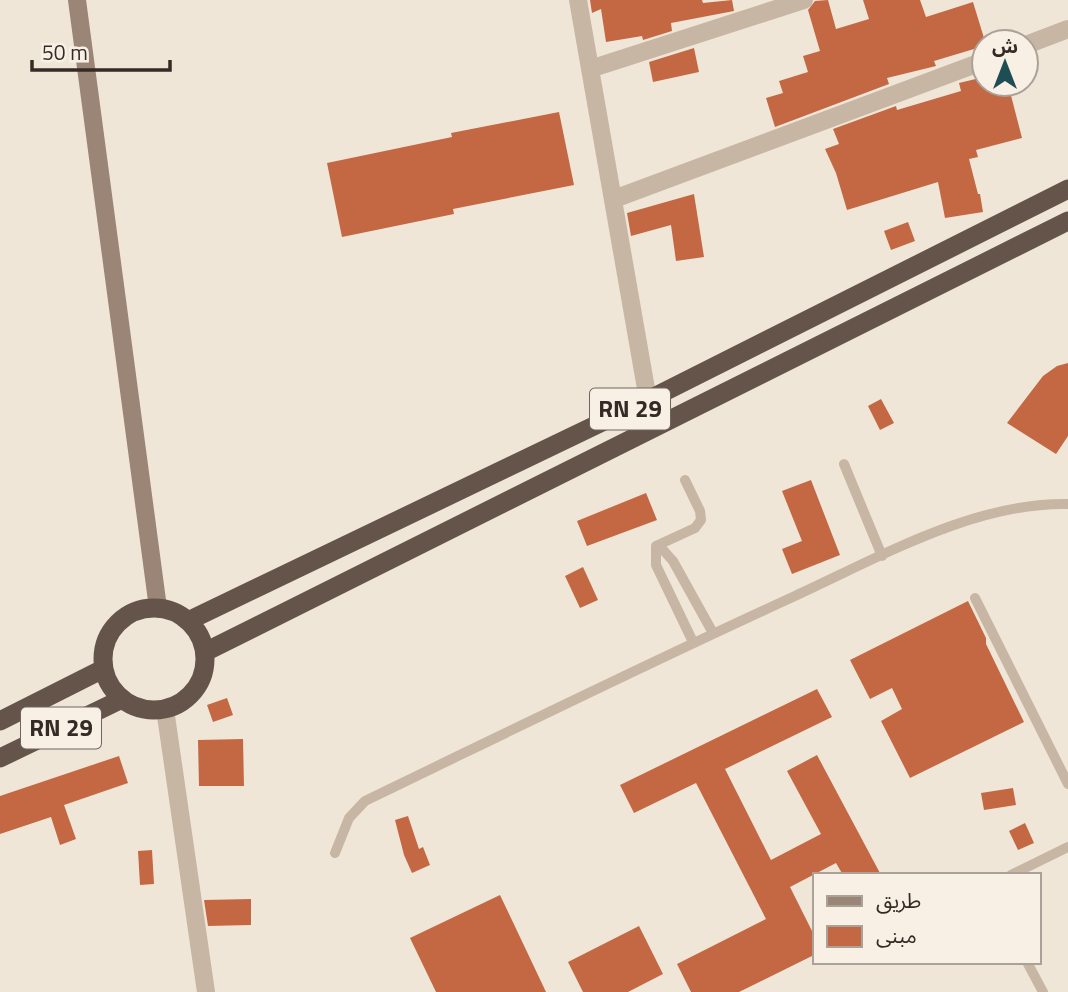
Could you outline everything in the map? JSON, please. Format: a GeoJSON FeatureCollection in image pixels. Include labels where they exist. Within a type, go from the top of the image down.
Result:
{"type":"FeatureCollection","features":[{"type":"Feature","properties":{"kind":"highway","name":"RN 29"},"geometry":{"type":"LineString","coordinates":[[188,621],[648,400],[1068,190]]}},
{"type":"Feature","properties":{"kind":"highway"},"geometry":{"type":"LineString","coordinates":[[205,652],[1068,221]]}},
{"type":"Feature","properties":{"kind":"highway"},"geometry":{"type":"LineString","coordinates":[[158,608],[169,610],[188,621],[196,630],[205,652],[203,673],[192,692],[165,709],[142,709],[121,698],[110,685],[103,669],[104,646],[115,625],[135,611],[158,608]]}},
{"type":"Feature","properties":{"kind":"highway","name":"RN 29"},"geometry":{"type":"LineString","coordinates":[[0,721],[103,669]]}},
{"type":"Feature","properties":{"kind":"highway","name":"RN 29"},"geometry":{"type":"LineString","coordinates":[[0,758],[121,698]]}},
{"type":"Feature","properties":{"kind":"main road"},"geometry":{"type":"LineString","coordinates":[[77,0],[158,608]]}},
{"type":"Feature","properties":{"kind":"street"},"geometry":{"type":"LineString","coordinates":[[578,0],[648,400]]}},
{"type":"Feature","properties":{"kind":"street"},"geometry":{"type":"LineString","coordinates":[[590,69],[804,0]]}},
{"type":"Feature","properties":{"kind":"street"},"geometry":{"type":"LineString","coordinates":[[1040,40],[1068,29]]}},
{"type":"Feature","properties":{"kind":"street"},"geometry":{"type":"LineString","coordinates":[[614,198],[970,66]]}},
{"type":"Feature","properties":{"kind":"street"},"geometry":{"type":"LineString","coordinates":[[165,709],[206,992]]}},
{"type":"Feature","properties":{"kind":"lane"},"geometry":{"type":"LineString","coordinates":[[844,464],[883,556]]}},
{"type":"Feature","properties":{"kind":"lane"},"geometry":{"type":"LineString","coordinates":[[656,546],[695,528],[701,520],[700,511],[685,480]]}},
{"type":"Feature","properties":{"kind":"lane"},"geometry":{"type":"LineString","coordinates":[[335,853],[349,818],[365,801],[693,642],[932,534],[1013,508],[1068,504]]}},
{"type":"Feature","properties":{"kind":"lane"},"geometry":{"type":"LineString","coordinates":[[656,546],[673,561],[713,633]]}},
{"type":"Feature","properties":{"kind":"lane"},"geometry":{"type":"LineString","coordinates":[[656,546],[656,565],[693,642]]}},
{"type":"Feature","properties":{"kind":"lane"},"geometry":{"type":"LineString","coordinates":[[975,598],[1068,784]]}},
{"type":"Feature","properties":{"kind":"lane"},"geometry":{"type":"LineString","coordinates":[[1015,873],[1068,847]]}},
{"type":"Feature","properties":{"kind":"lane"},"geometry":{"type":"LineString","coordinates":[[1028,964],[1043,992]]}},
{"type":"Feature","properties":{"kind":"building"},"geometry":{"type":"Polygon","coordinates":[[[590,0],[702,0],[703,3],[732,0],[734,11],[671,23],[672,31],[643,40],[642,36],[606,42],[601,9],[592,13],[590,0]]]}},
{"type":"Feature","properties":{"kind":"building"},"geometry":{"type":"Polygon","coordinates":[[[828,0],[836,29],[869,19],[863,0],[920,0],[926,17],[973,2],[981,28],[970,28],[970,50],[934,61],[936,66],[887,78],[889,84],[775,127],[766,98],[783,93],[779,81],[808,72],[803,56],[820,51],[808,10],[815,1],[828,0]]]}},
{"type":"Feature","properties":{"kind":"building"},"geometry":{"type":"Polygon","coordinates":[[[694,48],[699,72],[653,82],[649,62],[694,48]]]}},
{"type":"Feature","properties":{"kind":"building"},"geometry":{"type":"Polygon","coordinates":[[[970,80],[970,98],[1012,98],[1022,138],[976,150],[978,157],[969,159],[983,212],[945,218],[938,182],[847,210],[836,173],[825,149],[839,144],[833,129],[896,106],[897,110],[961,91],[959,83],[970,80]]]}},
{"type":"Feature","properties":{"kind":"building"},"geometry":{"type":"Polygon","coordinates":[[[559,112],[574,185],[453,209],[454,214],[342,237],[327,163],[452,137],[451,133],[559,112]]]}},
{"type":"Feature","properties":{"kind":"building"},"geometry":{"type":"Polygon","coordinates":[[[694,194],[704,257],[676,261],[671,225],[631,236],[627,213],[694,194]]]}},
{"type":"Feature","properties":{"kind":"building"},"geometry":{"type":"Polygon","coordinates":[[[908,222],[915,241],[891,250],[884,231],[908,222]]]}},
{"type":"Feature","properties":{"kind":"building"},"geometry":{"type":"Polygon","coordinates":[[[1068,363],[1068,436],[1056,454],[1007,423],[1043,376],[1057,366],[1068,363]]]}},
{"type":"Feature","properties":{"kind":"building"},"geometry":{"type":"Polygon","coordinates":[[[881,399],[894,423],[880,430],[868,406],[881,399]]]}},
{"type":"Feature","properties":{"kind":"building"},"geometry":{"type":"Polygon","coordinates":[[[811,480],[840,555],[792,574],[782,549],[802,541],[782,491],[811,480]]]}},
{"type":"Feature","properties":{"kind":"building"},"geometry":{"type":"Polygon","coordinates":[[[646,493],[657,520],[587,546],[577,521],[646,493]]]}},
{"type":"Feature","properties":{"kind":"building"},"geometry":{"type":"Polygon","coordinates":[[[583,567],[598,600],[580,608],[565,576],[583,567]]]}},
{"type":"Feature","properties":{"kind":"building"},"geometry":{"type":"Polygon","coordinates":[[[968,601],[1024,722],[910,778],[881,721],[902,709],[892,688],[870,699],[850,660],[968,601]]]}},
{"type":"Feature","properties":{"kind":"building"},"geometry":{"type":"Polygon","coordinates":[[[817,689],[832,717],[725,769],[771,860],[821,834],[787,771],[817,755],[880,873],[842,873],[836,863],[790,887],[813,933],[813,955],[739,992],[691,992],[677,964],[766,919],[696,783],[634,813],[620,785],[817,689]]]}},
{"type":"Feature","properties":{"kind":"building"},"geometry":{"type":"Polygon","coordinates":[[[227,698],[233,715],[213,722],[207,705],[227,698]]]}},
{"type":"Feature","properties":{"kind":"building"},"geometry":{"type":"Polygon","coordinates":[[[243,739],[244,786],[199,786],[198,740],[243,739]]]}},
{"type":"Feature","properties":{"kind":"building"},"geometry":{"type":"Polygon","coordinates":[[[119,756],[128,783],[64,805],[76,839],[60,845],[51,817],[0,834],[0,796],[119,756]]]}},
{"type":"Feature","properties":{"kind":"building"},"geometry":{"type":"Polygon","coordinates":[[[1013,788],[1016,805],[984,810],[981,793],[1013,788]]]}},
{"type":"Feature","properties":{"kind":"building"},"geometry":{"type":"Polygon","coordinates":[[[408,816],[419,849],[423,847],[430,865],[412,873],[404,855],[395,820],[408,816]]]}},
{"type":"Feature","properties":{"kind":"building"},"geometry":{"type":"Polygon","coordinates":[[[1025,823],[1034,843],[1018,850],[1009,831],[1025,823]]]}},
{"type":"Feature","properties":{"kind":"building"},"geometry":{"type":"Polygon","coordinates":[[[152,850],[154,884],[140,885],[138,851],[152,850]]]}},
{"type":"Feature","properties":{"kind":"building"},"geometry":{"type":"Polygon","coordinates":[[[500,895],[546,992],[436,992],[410,938],[500,895]]]}},
{"type":"Feature","properties":{"kind":"building"},"geometry":{"type":"Polygon","coordinates":[[[251,899],[251,925],[208,926],[204,900],[251,899]]]}},
{"type":"Feature","properties":{"kind":"building"},"geometry":{"type":"Polygon","coordinates":[[[639,926],[663,974],[628,992],[583,992],[568,962],[639,926]]]}}]}
